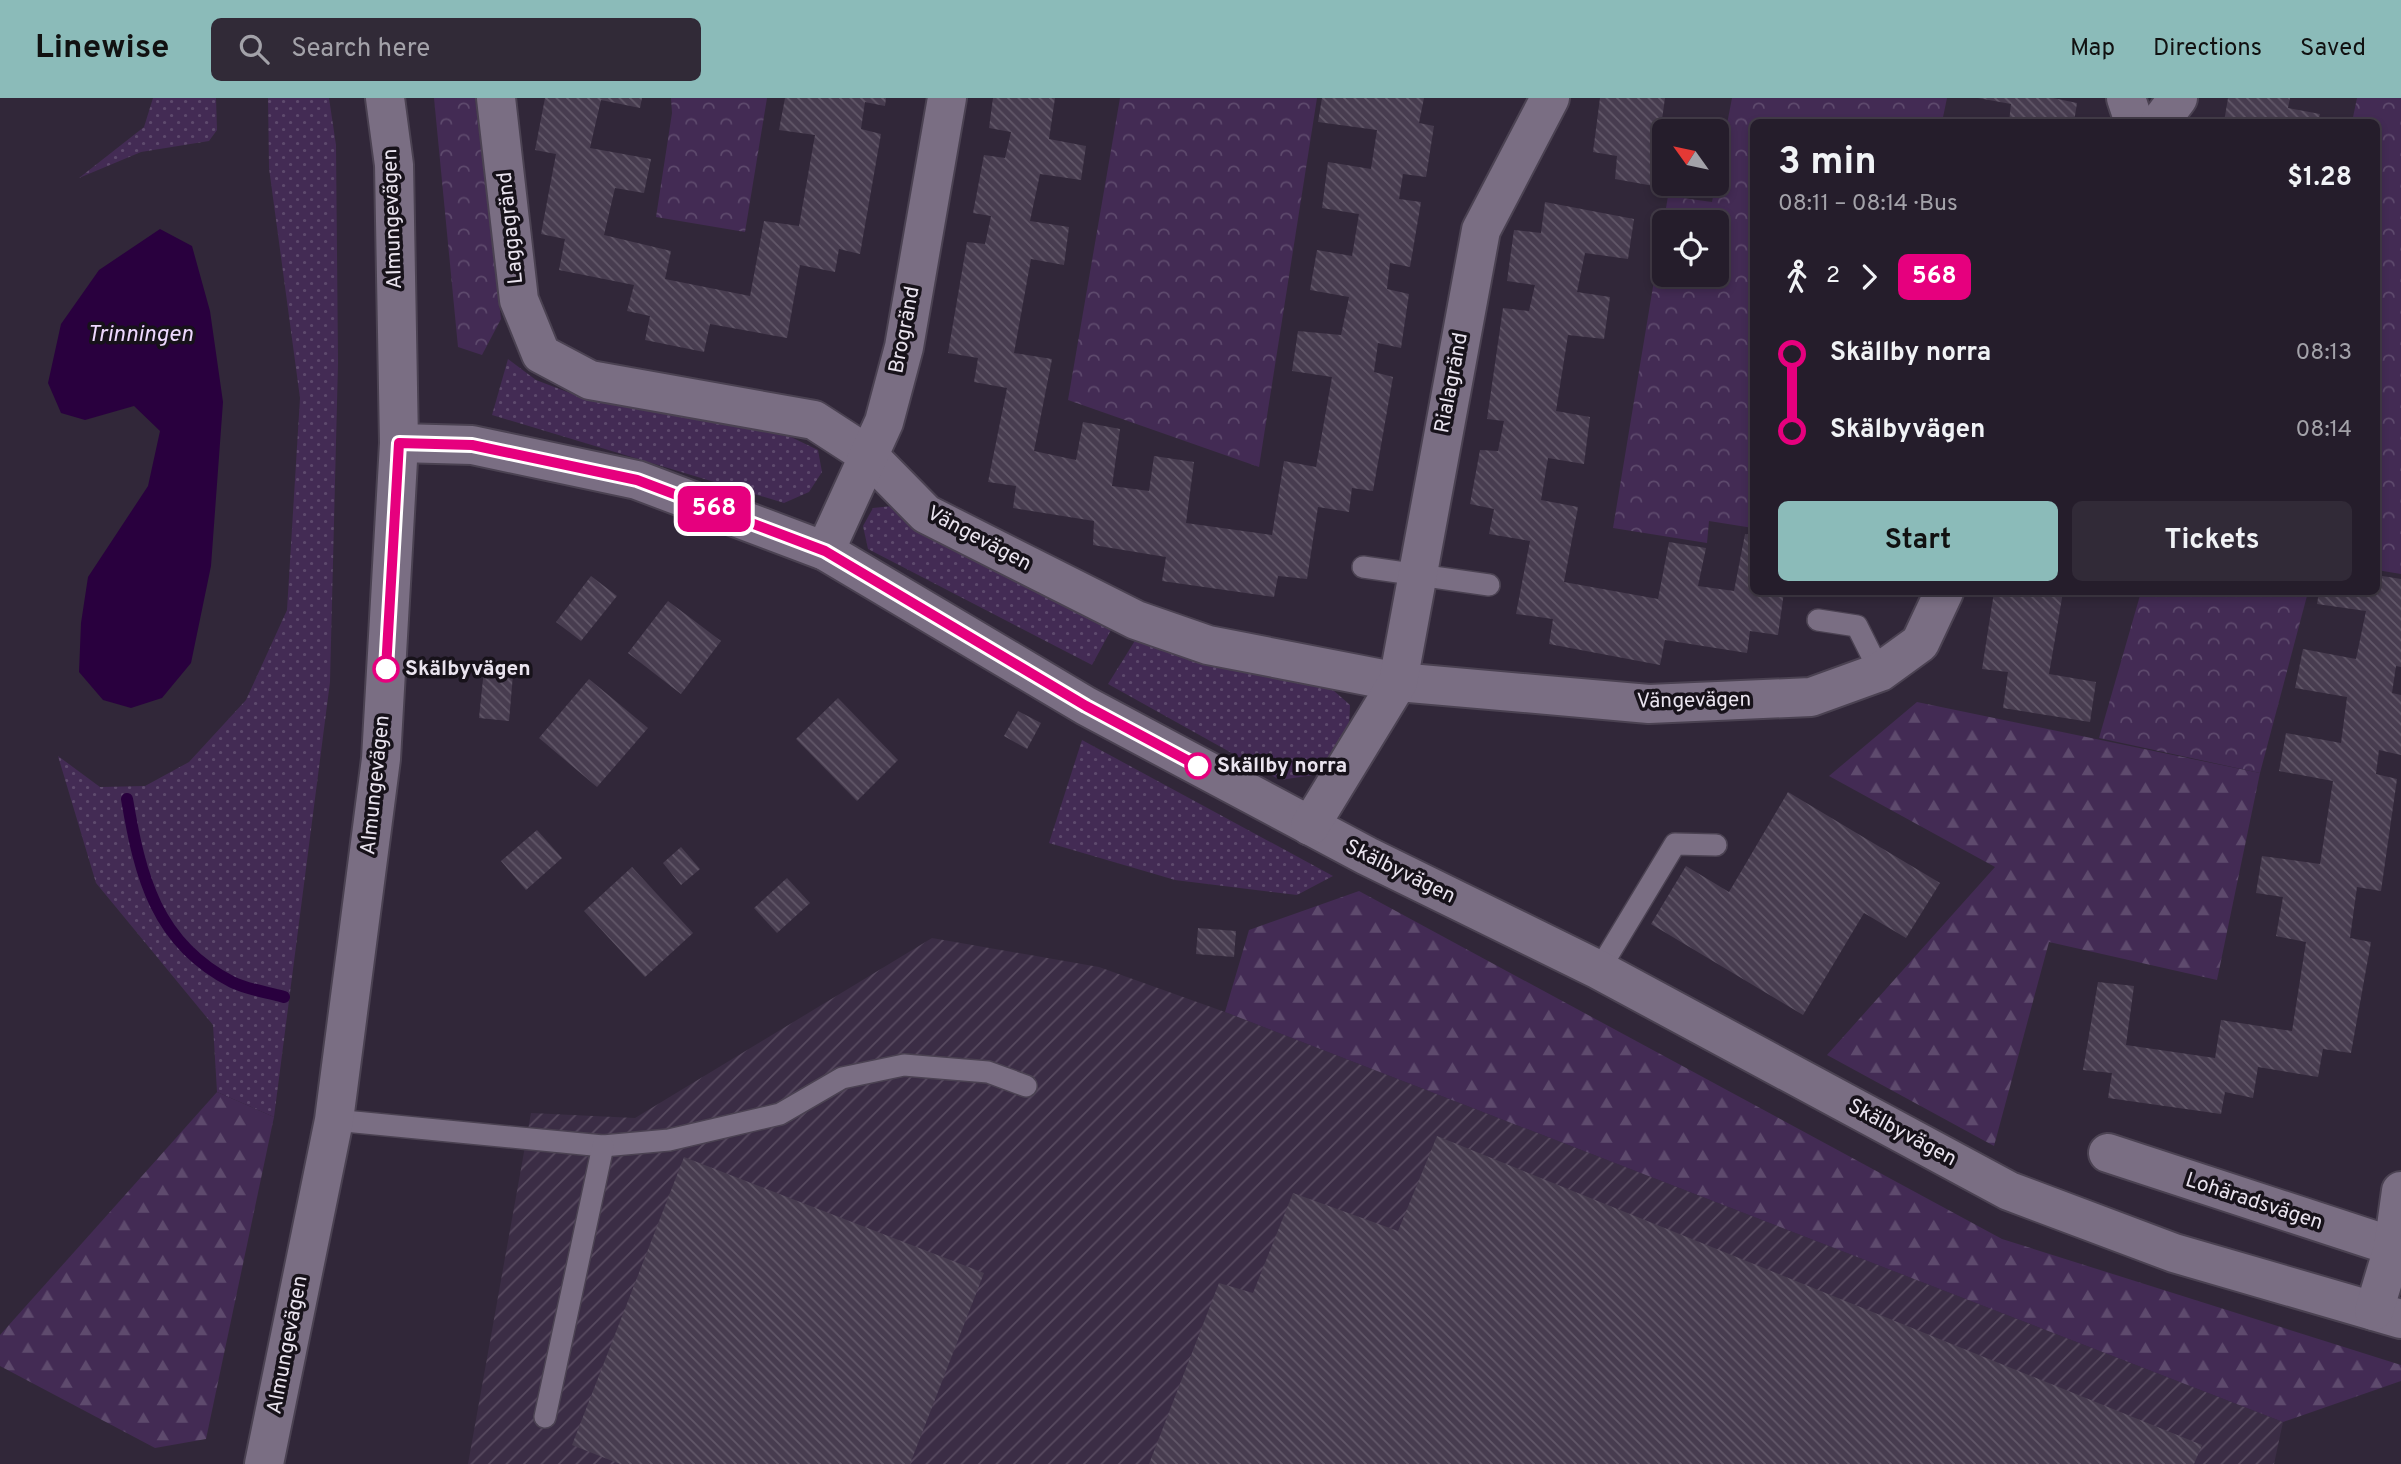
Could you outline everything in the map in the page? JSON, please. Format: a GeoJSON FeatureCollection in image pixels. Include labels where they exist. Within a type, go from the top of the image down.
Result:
{"type":"FeatureCollection","features":[{"type":"Feature","properties":{"kind":"street","name":"Almungevägen"},"geometry":{"type":"LineString","coordinates":[[264,1464],[334,1120],[381,759],[399,443],[394,165],[385,98]]}},
{"type":"Feature","properties":{"kind":"street","name":"Laggagränd"},"geometry":{"type":"LineString","coordinates":[[496,98],[519,300],[541,354]]}},
{"type":"Feature","properties":{"kind":"street","name":"Brogränd"},"geometry":{"type":"LineString","coordinates":[[825,551],[884,422],[904,347],[947,98]]}},
{"type":"Feature","properties":{"kind":"street","name":"Rialagränd"},"geometry":{"type":"LineString","coordinates":[[1398,682],[1481,230],[1549,98]]}},
{"type":"Feature","properties":{"kind":"street"},"geometry":{"type":"LineString","coordinates":[[2126,98],[2133,119]]}},
{"type":"Feature","properties":{"kind":"street"},"geometry":{"type":"LineString","coordinates":[[2162,119],[2179,98]]}},
{"type":"Feature","properties":{"kind":"street","name":"Vängevägen"},"geometry":{"type":"LineString","coordinates":[[541,354],[590,380],[814,420],[868,456],[926,513],[1136,620],[1208,645],[1398,682],[1649,704],[1811,697],[1880,672],[1920,643],[1943,595]]}},
{"type":"Feature","properties":{"kind":"street","name":"Skälbyvägen"},"geometry":{"type":"LineString","coordinates":[[399,443],[472,445],[637,480],[825,551],[1086,706],[1310,826],[1599,970],[2009,1191],[2174,1253],[2388,1315]]}},
{"type":"Feature","properties":{"kind":"street"},"geometry":{"type":"LineString","coordinates":[[1310,826],[1398,682]]}},
{"type":"Feature","properties":{"kind":"street","name":"Lohäradsvägen"},"geometry":{"type":"LineString","coordinates":[[2108,1153],[2397,1249]]}},
{"type":"Feature","properties":{"kind":"street"},"geometry":{"type":"LineString","coordinates":[[2388,1315],[2401,1191]]}},
{"type":"Feature","properties":{"kind":"lane"},"geometry":{"type":"LineString","coordinates":[[1363,567],[1489,585]]}},
{"type":"Feature","properties":{"kind":"lane"},"geometry":{"type":"LineString","coordinates":[[1818,620],[1857,626],[1880,672]]}},
{"type":"Feature","properties":{"kind":"lane"},"geometry":{"type":"LineString","coordinates":[[1599,970],[1675,844],[1716,845]]}},
{"type":"Feature","properties":{"kind":"lane"},"geometry":{"type":"LineString","coordinates":[[334,1120],[603,1146],[669,1140],[780,1114],[842,1078],[904,1065],[988,1072],[1026,1086]]}},
{"type":"Feature","properties":{"kind":"lane"},"geometry":{"type":"LineString","coordinates":[[545,1417],[603,1146]]}},
{"type":"Feature","properties":{"kind":"shaded area"},"geometry":{"type":"Polygon","coordinates":[[[932,938],[1099,967],[1225,1012],[2283,1422],[2274,1464],[468,1464],[531,1113],[635,1118],[932,938]]]}},
{"type":"Feature","properties":{"kind":"green space"},"geometry":{"type":"Polygon","coordinates":[[[153,98],[216,98],[217,130],[209,141],[141,152],[79,178],[144,127],[153,98]]]}},
{"type":"Feature","properties":{"kind":"green space"},"geometry":{"type":"Polygon","coordinates":[[[268,98],[329,98],[336,145],[338,363],[330,682],[274,1117],[217,1092],[213,1025],[96,883],[58,756],[100,787],[145,786],[189,762],[246,700],[287,610],[300,398],[269,168],[268,98]]]}},
{"type":"Feature","properties":{"kind":"green space"},"geometry":{"type":"Polygon","coordinates":[[[434,98],[475,98],[501,319],[482,355],[458,347],[434,98]]]}},
{"type":"Feature","properties":{"kind":"green space"},"geometry":{"type":"Polygon","coordinates":[[[671,98],[767,98],[745,232],[656,217],[672,113],[671,98]]]}},
{"type":"Feature","properties":{"kind":"green space"},"geometry":{"type":"Polygon","coordinates":[[[1120,98],[1317,98],[1259,467],[1068,400],[1120,98]]]}},
{"type":"Feature","properties":{"kind":"green space"},"geometry":{"type":"Polygon","coordinates":[[[1732,98],[1947,98],[1943,119],[1750,119],[1750,528],[1709,521],[1707,543],[1613,528],[1653,287],[1729,287],[1729,210],[1666,210],[1668,196],[1712,202],[1713,196],[1729,196],[1728,119],[1732,98]]]}},
{"type":"Feature","properties":{"kind":"green space"},"geometry":{"type":"Polygon","coordinates":[[[2357,98],[2401,98],[2401,574],[2380,570],[2380,119],[2353,119],[2357,98]]]}},
{"type":"Feature","properties":{"kind":"green space"},"geometry":{"type":"Polygon","coordinates":[[[508,359],[536,380],[570,393],[791,437],[818,450],[822,472],[809,492],[784,503],[492,415],[508,359]]]}},
{"type":"Feature","properties":{"kind":"green space"},"geometry":{"type":"Polygon","coordinates":[[[892,506],[949,543],[1111,630],[1092,665],[868,549],[863,526],[873,508],[892,506]]]}},
{"type":"Feature","properties":{"kind":"green space"},"geometry":{"type":"Polygon","coordinates":[[[2140,595],[2307,595],[2260,773],[2099,738],[2140,595]]]}},
{"type":"Feature","properties":{"kind":"green space"},"geometry":{"type":"Polygon","coordinates":[[[1136,639],[1324,682],[1350,705],[1349,730],[1314,775],[1280,780],[1108,684],[1136,639]]]}},
{"type":"Feature","properties":{"kind":"green space"},"geometry":{"type":"Polygon","coordinates":[[[1917,702],[2260,773],[2217,980],[2049,942],[1994,1146],[1827,1055],[1995,867],[1829,776],[1917,702]]]}},
{"type":"Feature","properties":{"kind":"green space"},"geometry":{"type":"Polygon","coordinates":[[[1082,740],[1333,876],[1297,895],[1175,880],[1049,843],[1082,740]]]}},
{"type":"Feature","properties":{"kind":"green space"},"geometry":{"type":"Polygon","coordinates":[[[1359,891],[2002,1239],[2401,1365],[2401,1381],[2283,1422],[1225,1012],[1249,930],[1359,891]]]}},
{"type":"Feature","properties":{"kind":"green space"},"geometry":{"type":"Polygon","coordinates":[[[217,1092],[274,1117],[206,1439],[155,1448],[0,1366],[0,1335],[217,1092]]]}},
{"type":"Feature","properties":{"kind":"water","name":"Trinningen"},"geometry":{"type":"Polygon","coordinates":[[[160,229],[192,246],[210,311],[223,402],[211,566],[191,663],[162,698],[131,708],[103,700],[79,672],[81,623],[88,577],[148,486],[160,431],[134,406],[85,420],[61,413],[48,383],[61,324],[99,270],[160,229]]]}},
{"type":"Feature","properties":{"kind":"building"},"geometry":{"type":"Polygon","coordinates":[[[545,98],[642,98],[640,108],[601,100],[590,148],[651,159],[644,193],[615,188],[604,235],[671,251],[665,279],[750,296],[764,221],[799,226],[815,135],[779,130],[785,98],[886,98],[885,106],[865,102],[861,129],[881,134],[860,254],[839,249],[835,272],[800,265],[787,338],[710,324],[704,352],[645,340],[650,316],[627,311],[634,285],[559,270],[565,239],[541,234],[556,154],[535,150],[545,98]]]}},
{"type":"Feature","properties":{"kind":"building"},"geometry":{"type":"Polygon","coordinates":[[[993,98],[1055,98],[1049,139],[1086,146],[1081,180],[1040,174],[1030,221],[1069,227],[1064,265],[1031,259],[1014,353],[1052,359],[1034,451],[1076,460],[1083,422],[1120,429],[1112,486],[1149,491],[1154,456],[1194,462],[1186,523],[1272,535],[1284,461],[1316,467],[1332,377],[1292,371],[1298,331],[1341,335],[1349,297],[1310,290],[1317,250],[1352,256],[1359,214],[1322,208],[1328,162],[1371,169],[1377,130],[1318,122],[1322,98],[1424,98],[1419,123],[1434,126],[1426,177],[1403,174],[1399,199],[1421,202],[1410,267],[1390,263],[1387,289],[1409,294],[1401,348],[1378,343],[1374,372],[1393,377],[1373,491],[1352,488],[1349,512],[1318,507],[1307,579],[1278,576],[1274,597],[1162,581],[1166,557],[1093,545],[1094,521],[1013,508],[1016,486],[988,482],[1007,388],[974,382],[978,358],[948,353],[967,242],[985,244],[991,216],[973,213],[984,155],[1005,158],[1011,132],[989,128],[993,98]]]}},
{"type":"Feature","properties":{"kind":"building"},"geometry":{"type":"Polygon","coordinates":[[[1600,98],[1665,98],[1662,119],[1652,119],[1652,186],[1615,179],[1617,156],[1593,152],[1600,98]]]}},
{"type":"Feature","properties":{"kind":"building"},"geometry":{"type":"Polygon","coordinates":[[[1978,98],[2053,98],[2077,103],[2074,119],[2009,119],[2011,104],[1978,98]]]}},
{"type":"Feature","properties":{"kind":"building"},"geometry":{"type":"Polygon","coordinates":[[[2228,98],[2290,98],[2288,108],[2320,114],[2319,119],[2224,119],[2228,98]]]}},
{"type":"Feature","properties":{"kind":"building"},"geometry":{"type":"Polygon","coordinates":[[[1545,202],[1634,219],[1628,259],[1585,253],[1577,292],[1610,297],[1604,339],[1568,335],[1556,411],[1590,417],[1584,464],[1548,458],[1541,500],[1578,507],[1564,582],[1658,599],[1669,542],[1706,548],[1698,586],[1734,591],[1745,534],[1750,535],[1750,595],[1784,595],[1778,635],[1750,631],[1747,653],[1665,640],[1660,665],[1549,644],[1553,619],[1516,614],[1530,541],[1489,534],[1494,509],[1470,504],[1480,450],[1498,451],[1504,421],[1487,419],[1503,308],[1529,311],[1535,285],[1507,281],[1514,230],[1541,233],[1545,202]]]}},
{"type":"Feature","properties":{"kind":"building"},"geometry":{"type":"Polygon","coordinates":[[[591,576],[617,596],[581,641],[556,622],[591,576]]]}},
{"type":"Feature","properties":{"kind":"building"},"geometry":{"type":"Polygon","coordinates":[[[2380,576],[2401,579],[2401,667],[2396,666],[2392,693],[2401,695],[2401,755],[2379,750],[2376,774],[2397,779],[2381,891],[2357,887],[2350,938],[2371,942],[2351,1053],[2323,1049],[2318,1077],[2258,1067],[2253,1098],[2225,1092],[2221,1114],[2108,1098],[2112,1073],[2083,1070],[2098,982],[2134,986],[2126,1045],[2215,1058],[2221,1020],[2292,1031],[2306,942],[2276,936],[2283,897],[2256,893],[2262,856],[2320,864],[2333,781],[2279,771],[2286,733],[2341,743],[2347,697],[2295,688],[2303,649],[2356,659],[2366,611],[2317,604],[2318,595],[2380,595],[2380,576]]]}},
{"type":"Feature","properties":{"kind":"building"},"geometry":{"type":"Polygon","coordinates":[[[1994,595],[2062,595],[2049,674],[2096,682],[2090,722],[2003,708],[2008,672],[1982,669],[1994,595]]]}},
{"type":"Feature","properties":{"kind":"building"},"geometry":{"type":"Polygon","coordinates":[[[668,601],[721,641],[681,694],[628,653],[668,601]]]}},
{"type":"Feature","properties":{"kind":"building"},"geometry":{"type":"Polygon","coordinates":[[[485,660],[514,663],[509,721],[479,718],[485,660]]]}},
{"type":"Feature","properties":{"kind":"building"},"geometry":{"type":"Polygon","coordinates":[[[589,679],[648,728],[597,787],[539,738],[589,679]]]}},
{"type":"Feature","properties":{"kind":"building"},"geometry":{"type":"Polygon","coordinates":[[[838,698],[898,760],[857,801],[796,739],[838,698]]]}},
{"type":"Feature","properties":{"kind":"building"},"geometry":{"type":"Polygon","coordinates":[[[1018,711],[1041,723],[1027,749],[1004,736],[1018,711]]]}},
{"type":"Feature","properties":{"kind":"building"},"geometry":{"type":"Polygon","coordinates":[[[1788,792],[1940,883],[1906,938],[1864,913],[1803,1015],[1651,924],[1686,866],[1729,892],[1788,792]]]}},
{"type":"Feature","properties":{"kind":"building"},"geometry":{"type":"Polygon","coordinates":[[[537,830],[562,858],[526,890],[501,861],[537,830]]]}},
{"type":"Feature","properties":{"kind":"building"},"geometry":{"type":"Polygon","coordinates":[[[681,847],[700,869],[681,885],[663,863],[681,847]]]}},
{"type":"Feature","properties":{"kind":"building"},"geometry":{"type":"Polygon","coordinates":[[[632,867],[693,933],[645,977],[584,911],[632,867]]]}},
{"type":"Feature","properties":{"kind":"building"},"geometry":{"type":"Polygon","coordinates":[[[787,878],[810,903],[777,933],[754,908],[787,878]]]}},
{"type":"Feature","properties":{"kind":"building"},"geometry":{"type":"Polygon","coordinates":[[[1198,928],[1236,931],[1234,957],[1196,954],[1198,928]]]}},
{"type":"Feature","properties":{"kind":"building"},"geometry":{"type":"Polygon","coordinates":[[[1437,1136],[2202,1445],[2194,1464],[1149,1464],[1219,1283],[1253,1293],[1293,1193],[1398,1231],[1437,1136]]]}},
{"type":"Feature","properties":{"kind":"building"},"geometry":{"type":"Polygon","coordinates":[[[684,1157],[984,1273],[910,1464],[620,1464],[572,1445],[684,1157]]]}},
{"type":"Feature","properties":{"kind":"waterway"},"geometry":{"type":"LineString","coordinates":[[127,799],[146,880],[156,905],[185,948],[206,966],[232,982],[284,997]]}},
{"type":"Feature","properties":{"kind":"bus line","name":"568"},"geometry":{"type":"LineString","coordinates":[[386,669],[399,443],[472,445],[637,480],[825,551],[1086,706],[1198,766]]}},
{"type":"Feature","properties":{"kind":"place","name":"Skälbyvägen"},"geometry":{"type":"Point","coordinates":[386,669]}},
{"type":"Feature","properties":{"kind":"place","name":"Skällby norra"},"geometry":{"type":"Point","coordinates":[1198,766]}}]}
